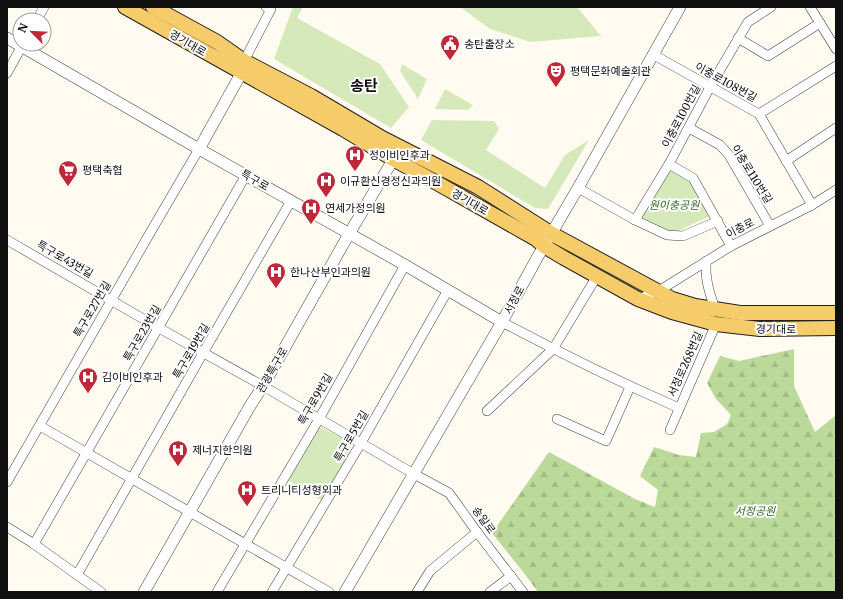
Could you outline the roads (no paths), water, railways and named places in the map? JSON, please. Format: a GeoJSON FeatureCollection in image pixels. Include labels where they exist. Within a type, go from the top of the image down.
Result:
{"type":"FeatureCollection","features":[{"type":"Feature","properties":{"kind":"main road","name":"경기대로"},"geometry":{"type":"LineString","coordinates":[[125,7],[243,66],[311,96],[382,138],[397,153],[430,179],[530,236],[548,240],[672,299],[695,306],[716,310],[746,313],[836,313]]}},
{"type":"Feature","properties":{"kind":"main road","name":"경기대로"},"geometry":{"type":"LineString","coordinates":[[161,9],[217,42],[243,66]]}},
{"type":"Feature","properties":{"kind":"main road","name":"경기대로"},"geometry":{"type":"LineString","coordinates":[[548,240],[597,276],[638,299],[672,312],[716,324],[760,329],[836,328]]}},
{"type":"Feature","properties":{"kind":"street","name":"서정로"},"geometry":{"type":"LineString","coordinates":[[345,592],[502,322],[680,7]]}},
{"type":"Feature","properties":{"kind":"street","name":"이충로100번길"},"geometry":{"type":"LineString","coordinates":[[635,220],[669,164],[710,87],[748,22],[771,7]]}},
{"type":"Feature","properties":{"kind":"street"},"geometry":{"type":"LineString","coordinates":[[810,7],[836,49]]}},
{"type":"Feature","properties":{"kind":"street"},"geometry":{"type":"LineString","coordinates":[[199,149],[243,66],[270,8]]}},
{"type":"Feature","properties":{"kind":"street"},"geometry":{"type":"LineString","coordinates":[[738,38],[768,56],[820,22]]}},
{"type":"Feature","properties":{"kind":"street"},"geometry":{"type":"LineString","coordinates":[[7,73],[19,52]]}},
{"type":"Feature","properties":{"kind":"street","name":"특구로"},"geometry":{"type":"LineString","coordinates":[[32,52],[502,322]]}},
{"type":"Feature","properties":{"kind":"street","name":"이충로108번길"},"geometry":{"type":"LineString","coordinates":[[654,55],[759,114],[812,205]]}},
{"type":"Feature","properties":{"kind":"street"},"geometry":{"type":"LineString","coordinates":[[759,114],[836,66]]}},
{"type":"Feature","properties":{"kind":"street","name":"이충로110번길"},"geometry":{"type":"LineString","coordinates":[[689,128],[720,146],[729,155],[770,226]]}},
{"type":"Feature","properties":{"kind":"street"},"geometry":{"type":"LineString","coordinates":[[786,161],[836,128]]}},
{"type":"Feature","properties":{"kind":"street","name":"특구로27번길"},"geometry":{"type":"LineString","coordinates":[[7,482],[199,149]]}},
{"type":"Feature","properties":{"kind":"street","name":"관광특구로"},"geometry":{"type":"LineString","coordinates":[[144,592],[397,153]]}},
{"type":"Feature","properties":{"kind":"street","name":"이충로100번길"},"geometry":{"type":"LineString","coordinates":[[669,164],[693,178],[718,221],[730,246]]}},
{"type":"Feature","properties":{"kind":"street","name":"특구로23번길"},"geometry":{"type":"LineString","coordinates":[[34,544],[246,175]]}},
{"type":"Feature","properties":{"kind":"street"},"geometry":{"type":"LineString","coordinates":[[578,188],[635,220],[667,235],[683,236],[718,221]]}},
{"type":"Feature","properties":{"kind":"street","name":"이충로"},"geometry":{"type":"LineString","coordinates":[[638,299],[657,292],[730,246],[812,205],[836,190]]}},
{"type":"Feature","properties":{"kind":"street","name":"특구로19번길"},"geometry":{"type":"LineString","coordinates":[[77,575],[291,202]]}},
{"type":"Feature","properties":{"kind":"street","name":"특구로43번길"},"geometry":{"type":"LineString","coordinates":[[7,240],[263,386]]}},
{"type":"Feature","properties":{"kind":"street"},"geometry":{"type":"LineString","coordinates":[[706,260],[705,273],[708,290],[716,310]]}},
{"type":"Feature","properties":{"kind":"street","name":"특구로9번길"},"geometry":{"type":"LineString","coordinates":[[217,592],[405,265]]}},
{"type":"Feature","properties":{"kind":"street"},"geometry":{"type":"LineString","coordinates":[[487,411],[553,349],[597,276]]}},
{"type":"Feature","properties":{"kind":"street","name":"특구로5번길"},"geometry":{"type":"LineString","coordinates":[[272,592],[361,443],[448,290]]}},
{"type":"Feature","properties":{"kind":"street","name":"서정로268번길"},"geometry":{"type":"LineString","coordinates":[[502,322],[630,387],[679,408],[716,324]]}},
{"type":"Feature","properties":{"kind":"street","name":"송일로"},"geometry":{"type":"LineString","coordinates":[[263,386],[449,493],[523,592]]}},
{"type":"Feature","properties":{"kind":"street"},"geometry":{"type":"LineString","coordinates":[[557,419],[606,441],[630,387]]}},
{"type":"Feature","properties":{"kind":"street"},"geometry":{"type":"LineString","coordinates":[[670,430],[679,408]]}},
{"type":"Feature","properties":{"kind":"street"},"geometry":{"type":"LineString","coordinates":[[40,426],[329,592]]}},
{"type":"Feature","properties":{"kind":"street"},"geometry":{"type":"LineString","coordinates":[[7,527],[34,544],[101,592]]}},
{"type":"Feature","properties":{"kind":"street"},"geometry":{"type":"LineString","coordinates":[[416,592],[430,571],[477,532]]}},
{"type":"Feature","properties":{"kind":"street"},"geometry":{"type":"LineString","coordinates":[[490,592],[511,576]]}},
{"type":"Feature","properties":{"kind":"place","name":"송탄출장소"},"geometry":{"type":"Point","coordinates":[450,61]}},
{"type":"Feature","properties":{"kind":"place","name":"평택문화예술회관"},"geometry":{"type":"Point","coordinates":[556,88]}},
{"type":"Feature","properties":{"kind":"place","name":"정이비인후과"},"geometry":{"type":"Point","coordinates":[355,172]}},
{"type":"Feature","properties":{"kind":"place","name":"평택축협"},"geometry":{"type":"Point","coordinates":[68,187]}},
{"type":"Feature","properties":{"kind":"place","name":"이규환신경정신과의원"},"geometry":{"type":"Point","coordinates":[326,198]}},
{"type":"Feature","properties":{"kind":"place","name":"연세가정의원"},"geometry":{"type":"Point","coordinates":[311,225]}},
{"type":"Feature","properties":{"kind":"place","name":"한나산부인과의원"},"geometry":{"type":"Point","coordinates":[276,289]}},
{"type":"Feature","properties":{"kind":"place","name":"김이비인후과"},"geometry":{"type":"Point","coordinates":[88,394]}},
{"type":"Feature","properties":{"kind":"place","name":"제너지한의원"},"geometry":{"type":"Point","coordinates":[178,467]}},
{"type":"Feature","properties":{"kind":"place","name":"트리니티성형외과"},"geometry":{"type":"Point","coordinates":[247,507]}},
{"type":"Feature","properties":{"kind":"district","name":"송탄"},"geometry":{"type":"Point","coordinates":[364,85]}},
{"type":"Feature","properties":{"kind":"park label","name":"원이충공원"},"geometry":{"type":"Point","coordinates":[674,205]}},
{"type":"Feature","properties":{"kind":"park label","name":"서정공원"},"geometry":{"type":"Point","coordinates":[755,511]}}]}
